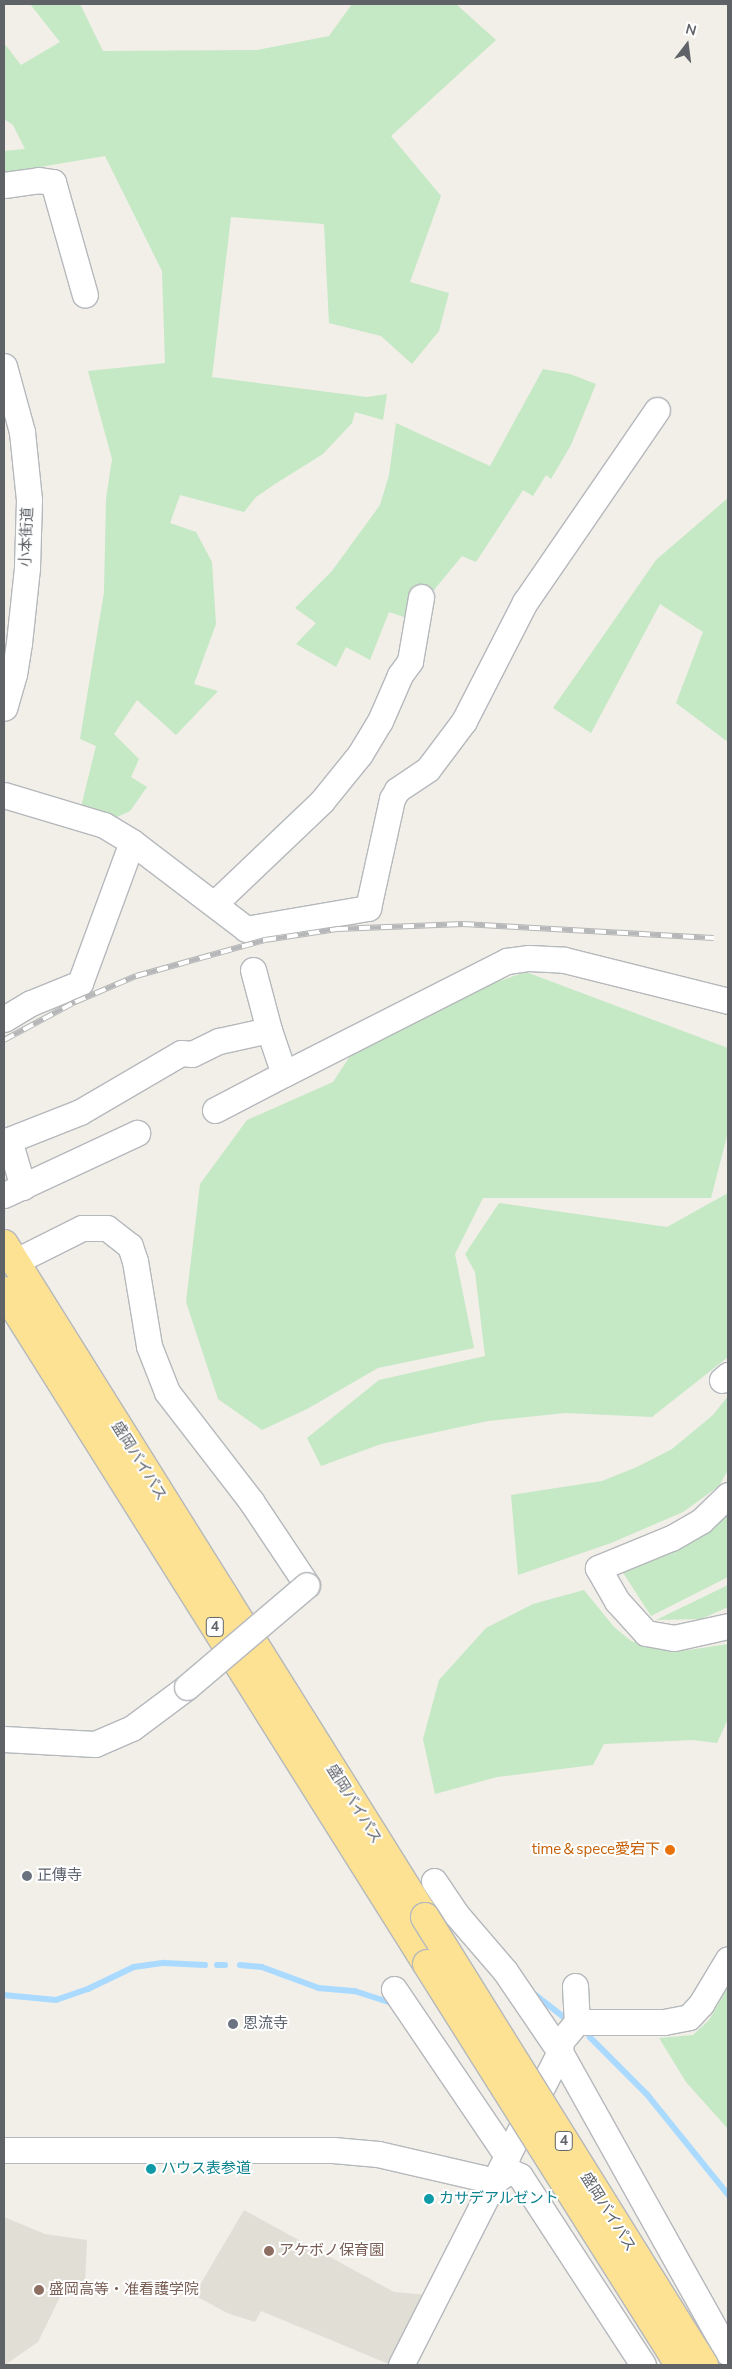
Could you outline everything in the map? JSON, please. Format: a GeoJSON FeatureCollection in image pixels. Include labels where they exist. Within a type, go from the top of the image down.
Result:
{"type":"FeatureCollection","features":[{"type":"Feature","properties":{"kind":"highway","name":"盛岡バイパス"},"geometry":{"type":"LineString","coordinates":[[9,1253],[704,2365]]}},
{"type":"Feature","properties":{"kind":"highway","name":"盛岡バイパス"},"geometry":{"type":"LineString","coordinates":[[4,1291],[680,2365]]}},
{"type":"Feature","properties":{"kind":"street"},"geometry":{"type":"LineString","coordinates":[[4,185],[38,180],[53,182],[85,296]]}},
{"type":"Feature","properties":{"kind":"street","name":"小本街道"},"geometry":{"type":"LineString","coordinates":[[4,366],[22,432],[29,500],[27,568],[11,643],[14,674],[4,708]]}},
{"type":"Feature","properties":{"kind":"street"},"geometry":{"type":"LineString","coordinates":[[4,794],[104,824],[132,842],[246,929],[368,908],[392,799],[397,790],[428,769],[464,720],[525,602],[657,410]]}},
{"type":"Feature","properties":{"kind":"street"},"geometry":{"type":"LineString","coordinates":[[214,904],[322,801],[360,754],[380,721],[400,675],[410,662],[421,597]]}},
{"type":"Feature","properties":{"kind":"street"},"geometry":{"type":"LineString","coordinates":[[4,1019],[31,1003],[80,983],[132,842]]}},
{"type":"Feature","properties":{"kind":"street"},"geometry":{"type":"LineString","coordinates":[[215,1110],[507,961],[529,958],[564,960],[728,1001]]}},
{"type":"Feature","properties":{"kind":"street"},"geometry":{"type":"LineString","coordinates":[[253,970],[269,1030],[284,1074]]}},
{"type":"Feature","properties":{"kind":"street"},"geometry":{"type":"LineString","coordinates":[[137,1133],[14,1191],[8,1140],[80,1112],[181,1053],[192,1054],[219,1040],[269,1030]]}},
{"type":"Feature","properties":{"kind":"street"},"geometry":{"type":"LineString","coordinates":[[4,1739],[95,1744],[132,1728],[187,1687],[307,1585],[251,1501],[167,1392],[149,1346],[135,1261],[130,1246],[107,1228],[82,1228],[9,1253]]}},
{"type":"Feature","properties":{"kind":"street"},"geometry":{"type":"LineString","coordinates":[[728,1495],[700,1521],[671,1538],[598,1568],[617,1601],[646,1632],[674,1638],[728,1626]]}},
{"type":"Feature","properties":{"kind":"street"},"geometry":{"type":"LineString","coordinates":[[434,1881],[456,1914],[505,1971],[560,2052],[728,2352]]}},
{"type":"Feature","properties":{"kind":"street"},"geometry":{"type":"LineString","coordinates":[[425,1917],[446,1910],[456,1914]]}},
{"type":"Feature","properties":{"kind":"street"},"geometry":{"type":"LineString","coordinates":[[577,2022],[682,2020],[695,2012],[728,1959]]}},
{"type":"Feature","properties":{"kind":"street"},"geometry":{"type":"LineString","coordinates":[[401,2365],[560,2052],[561,2041],[577,2022],[575,1986]]}},
{"type":"Feature","properties":{"kind":"street"},"geometry":{"type":"LineString","coordinates":[[394,1988],[507,2156]]}},
{"type":"Feature","properties":{"kind":"street"},"geometry":{"type":"LineString","coordinates":[[4,2150],[333,2150],[378,2154],[495,2181],[509,2171],[520,2176],[643,2365]]}},
{"type":"Feature","properties":{"kind":"shaded area","name":"アケボノ保育園"},"geometry":{"type":"Polygon","coordinates":[[[244,2210],[394,2292],[428,2295],[391,2365],[261,2311],[255,2322],[227,2313],[194,2295],[244,2210]]]}},
{"type":"Feature","properties":{"kind":"shaded area","name":"盛岡高等・准看護学院"},"geometry":{"type":"Polygon","coordinates":[[[4,2217],[45,2234],[87,2240],[85,2285],[61,2295],[38,2342],[5,2365],[4,2217]]]}},
{"type":"Feature","properties":{"kind":"green space"},"geometry":{"type":"Polygon","coordinates":[[[30,4],[80,4],[103,51],[257,50],[329,36],[352,4],[456,4],[496,40],[391,136],[441,196],[410,282],[449,293],[439,331],[412,364],[381,336],[329,323],[324,224],[231,217],[212,377],[367,397],[387,394],[383,420],[355,412],[352,423],[323,454],[256,497],[244,512],[180,495],[170,523],[196,532],[212,562],[216,624],[194,684],[218,691],[176,735],[137,700],[114,734],[139,759],[131,777],[147,787],[130,811],[117,817],[80,811],[96,746],[80,739],[104,592],[106,499],[112,459],[88,371],[165,363],[162,271],[105,156],[4,173],[4,151],[25,149],[13,125],[4,119],[4,43],[21,65],[60,42],[30,4]]]}},
{"type":"Feature","properties":{"kind":"green space"},"geometry":{"type":"Polygon","coordinates":[[[543,369],[570,374],[596,384],[571,445],[551,479],[546,475],[533,496],[523,490],[476,562],[462,556],[410,619],[389,612],[370,660],[346,647],[336,667],[296,644],[316,623],[295,608],[332,571],[380,505],[389,475],[396,423],[490,466],[543,369]]]}},
{"type":"Feature","properties":{"kind":"green space"},"geometry":{"type":"Polygon","coordinates":[[[728,498],[728,742],[676,703],[703,632],[660,604],[591,733],[553,708],[656,560],[728,498]]]}},
{"type":"Feature","properties":{"kind":"green space"},"geometry":{"type":"Polygon","coordinates":[[[526,972],[728,1048],[728,1132],[711,1198],[483,1198],[455,1254],[474,1348],[378,1368],[307,1409],[262,1430],[218,1399],[186,1302],[200,1184],[247,1120],[333,1082],[358,1044],[461,994],[526,972]]]}},
{"type":"Feature","properties":{"kind":"green space"},"geometry":{"type":"Polygon","coordinates":[[[728,1193],[728,1357],[652,1417],[565,1413],[488,1421],[381,1444],[321,1466],[307,1438],[379,1380],[485,1356],[475,1272],[465,1254],[499,1203],[667,1227],[728,1193]]]}},
{"type":"Feature","properties":{"kind":"green space"},"geometry":{"type":"Polygon","coordinates":[[[728,1396],[728,1470],[719,1486],[683,1512],[611,1543],[518,1575],[511,1495],[602,1481],[637,1467],[672,1449],[713,1415],[728,1396]]]}},
{"type":"Feature","properties":{"kind":"green space"},"geometry":{"type":"Polygon","coordinates":[[[728,1507],[728,1577],[651,1616],[620,1568],[728,1507]]]}},
{"type":"Feature","properties":{"kind":"green space"},"geometry":{"type":"Polygon","coordinates":[[[728,1585],[728,1607],[701,1619],[656,1620],[728,1585]]]}},
{"type":"Feature","properties":{"kind":"green space"},"geometry":{"type":"Polygon","coordinates":[[[584,1590],[614,1627],[631,1641],[675,1652],[728,1644],[728,1719],[717,1743],[693,1740],[604,1744],[593,1765],[497,1777],[435,1794],[423,1739],[439,1680],[486,1628],[533,1604],[584,1590]]]}},
{"type":"Feature","properties":{"kind":"green space"},"geometry":{"type":"Polygon","coordinates":[[[728,1987],[728,2129],[686,2082],[659,2038],[693,2035],[709,2020],[728,1987]]]}},
{"type":"Feature","properties":{"kind":"waterway"},"geometry":{"type":"LineString","coordinates":[[4,1995],[56,2000],[88,1989],[134,1967],[164,1963],[205,1965]]}},
{"type":"Feature","properties":{"kind":"waterway"},"geometry":{"type":"LineString","coordinates":[[217,1965],[225,1965]]}},
{"type":"Feature","properties":{"kind":"waterway"},"geometry":{"type":"LineString","coordinates":[[240,1965],[262,1967],[319,1988],[355,1991],[389,2002]]}},
{"type":"Feature","properties":{"kind":"waterway"},"geometry":{"type":"LineString","coordinates":[[532,1992],[565,2018]]}},
{"type":"Feature","properties":{"kind":"waterway"},"geometry":{"type":"LineString","coordinates":[[590,2037],[647,2094],[728,2194]]}},
{"type":"Feature","properties":{"kind":"railway"},"geometry":{"type":"LineString","coordinates":[[4,1040],[75,1002],[136,976],[265,940],[337,929],[463,924],[714,938]]}},
{"type":"Feature","properties":{"kind":"place","name":"time＆spece愛宕下"},"geometry":{"type":"Point","coordinates":[670,1850]}},
{"type":"Feature","properties":{"kind":"place","name":"正傳寺"},"geometry":{"type":"Point","coordinates":[27,1876]}},
{"type":"Feature","properties":{"kind":"place","name":"恩流寺"},"geometry":{"type":"Point","coordinates":[233,2024]}},
{"type":"Feature","properties":{"kind":"place","name":"ハウス表参道"},"geometry":{"type":"Point","coordinates":[151,2169]}},
{"type":"Feature","properties":{"kind":"place","name":"カサデアルゼント"},"geometry":{"type":"Point","coordinates":[429,2199]}},
{"type":"Feature","properties":{"kind":"place","name":"アケボノ保育園"},"geometry":{"type":"Point","coordinates":[269,2251]}},
{"type":"Feature","properties":{"kind":"place","name":"盛岡高等・准看護学院"},"geometry":{"type":"Point","coordinates":[39,2290]}}]}
